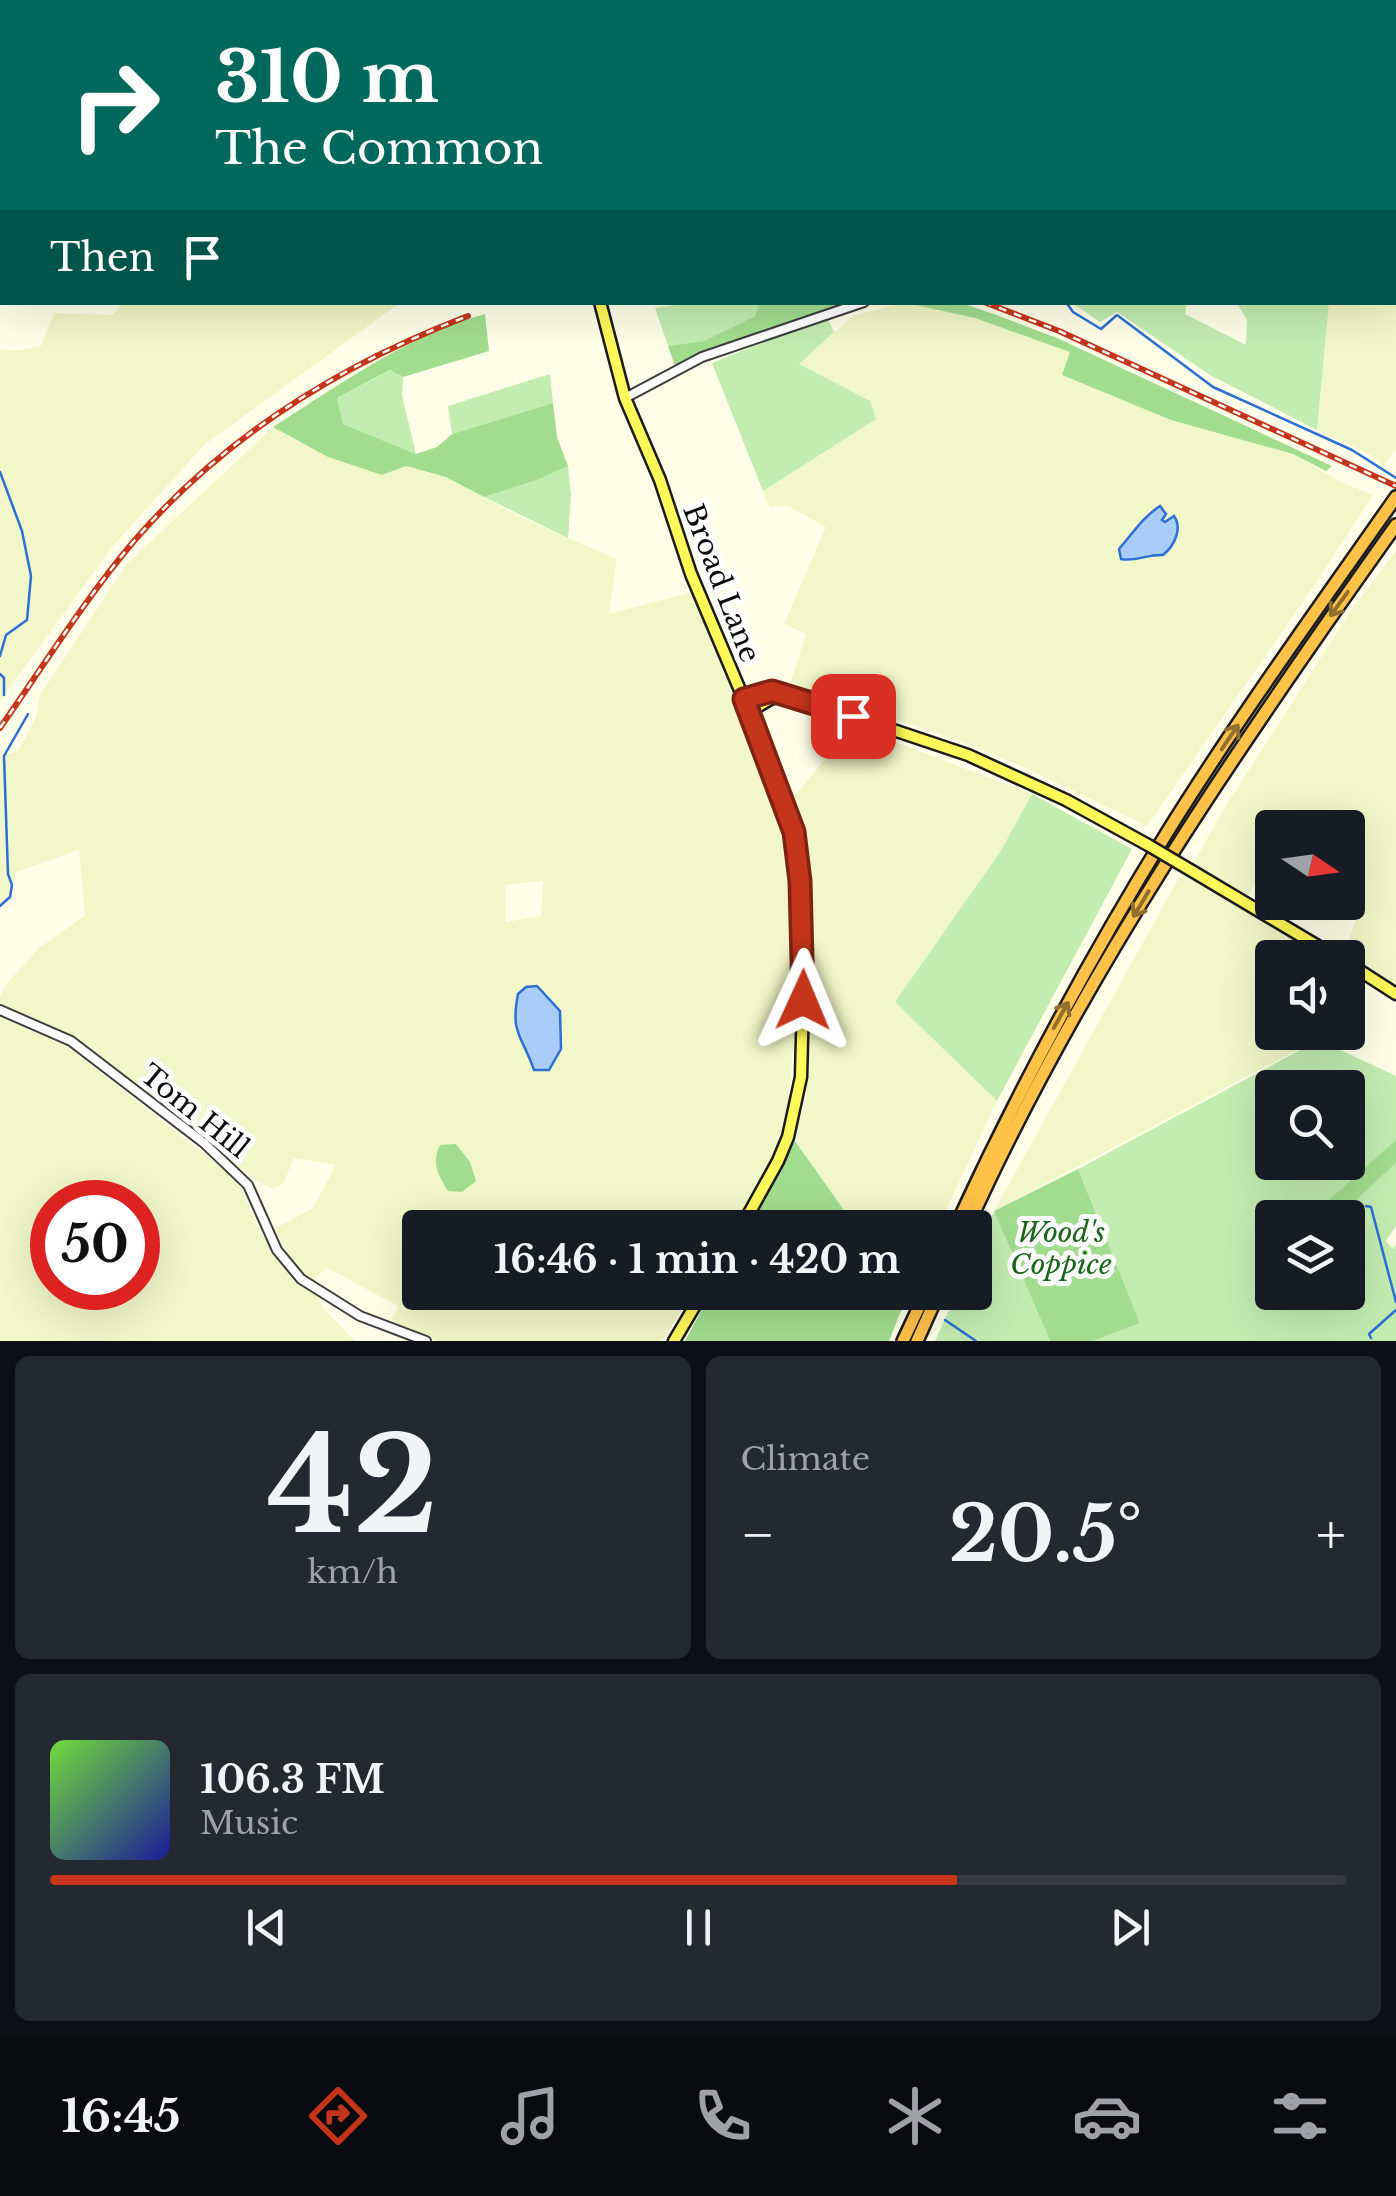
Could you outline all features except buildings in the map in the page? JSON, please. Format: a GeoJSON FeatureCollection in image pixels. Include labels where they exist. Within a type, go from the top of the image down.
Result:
{"type":"FeatureCollection","features":[{"type":"Feature","properties":{"kind":"highway"},"geometry":{"type":"LineString","coordinates":[[965,1210],[1058,1021],[1160,844],[1270,676],[1393,502]]}},
{"type":"Feature","properties":{"kind":"highway"},"geometry":{"type":"LineString","coordinates":[[976,1210],[1052,1058],[1165,864],[1236,753],[1396,525]]}},
{"type":"Feature","properties":{"kind":"highway"},"geometry":{"type":"LineString","coordinates":[[903,1341],[918,1310]]}},
{"type":"Feature","properties":{"kind":"highway"},"geometry":{"type":"LineString","coordinates":[[917,1341],[930,1310]]}},
{"type":"Feature","properties":{"kind":"main road","name":"Broad Lane"},"geometry":{"type":"LineString","coordinates":[[601,305],[625,398],[660,480],[690,574],[744,699],[794,832],[804,962],[801,1077],[788,1136],[751,1210]]}},
{"type":"Feature","properties":{"kind":"main road"},"geometry":{"type":"LineString","coordinates":[[744,699],[772,691],[984,762],[1066,800],[1148,845],[1308,940]]}},
{"type":"Feature","properties":{"kind":"main road"},"geometry":{"type":"LineString","coordinates":[[749,712],[780,696],[805,702]]}},
{"type":"Feature","properties":{"kind":"main road"},"geometry":{"type":"LineString","coordinates":[[1365,974],[1396,994]]}},
{"type":"Feature","properties":{"kind":"main road"},"geometry":{"type":"LineString","coordinates":[[674,1341],[692,1310]]}},
{"type":"Feature","properties":{"kind":"street"},"geometry":{"type":"LineString","coordinates":[[625,398],[702,357],[855,305]]}},
{"type":"Feature","properties":{"kind":"street","name":"Tom Hill"},"geometry":{"type":"LineString","coordinates":[[0,1010],[70,1041],[204,1143],[248,1184],[277,1250],[301,1280],[360,1316],[426,1341]]}},
{"type":"Feature","properties":{"kind":"green space"},"geometry":{"type":"Polygon","coordinates":[[[121,305],[397,305],[204,445],[112,547],[0,701],[0,349],[15,351],[41,346],[54,313],[113,315],[121,305]]]}},
{"type":"Feature","properties":{"kind":"green space"},"geometry":{"type":"Polygon","coordinates":[[[758,305],[755,316],[704,341],[668,346],[655,308],[758,305]]]}},
{"type":"Feature","properties":{"kind":"green space"},"geometry":{"type":"Polygon","coordinates":[[[758,305],[846,305],[755,333],[675,366],[668,346],[704,341],[755,316],[758,305]]]}},
{"type":"Feature","properties":{"kind":"green space"},"geometry":{"type":"Polygon","coordinates":[[[894,305],[918,305],[975,318],[1071,352],[1062,375],[1171,420],[1293,454],[1339,481],[1373,495],[1147,826],[955,739],[788,690],[806,634],[784,624],[826,527],[788,506],[769,507],[763,491],[875,419],[869,401],[798,364],[853,316],[894,305]]]}},
{"type":"Feature","properties":{"kind":"green space"},"geometry":{"type":"Polygon","coordinates":[[[915,305],[967,305],[1057,338],[1332,466],[1326,471],[1293,454],[1171,420],[1062,375],[1070,352],[975,318],[915,305]]]}},
{"type":"Feature","properties":{"kind":"green space"},"geometry":{"type":"Polygon","coordinates":[[[1075,305],[1187,305],[1185,314],[1246,345],[1247,320],[1238,305],[1329,305],[1317,430],[1210,375],[1117,312],[1100,322],[1075,305]]]}},
{"type":"Feature","properties":{"kind":"green space"},"geometry":{"type":"Polygon","coordinates":[[[1329,305],[1396,305],[1396,449],[1383,466],[1369,454],[1317,430],[1329,305]]]}},
{"type":"Feature","properties":{"kind":"green space"},"geometry":{"type":"Polygon","coordinates":[[[485,314],[489,351],[403,377],[390,370],[337,398],[343,424],[416,454],[437,447],[452,434],[553,403],[557,437],[568,466],[484,497],[446,477],[406,466],[382,475],[328,457],[273,427],[401,348],[485,314]]]}},
{"type":"Feature","properties":{"kind":"green space"},"geometry":{"type":"Polygon","coordinates":[[[827,317],[834,332],[799,364],[870,401],[876,419],[763,491],[712,363],[827,317]]]}},
{"type":"Feature","properties":{"kind":"green space"},"geometry":{"type":"Polygon","coordinates":[[[391,370],[403,377],[402,396],[416,454],[343,424],[337,398],[391,370]]]}},
{"type":"Feature","properties":{"kind":"green space"},"geometry":{"type":"Polygon","coordinates":[[[550,374],[553,403],[452,434],[448,406],[550,374]]]}},
{"type":"Feature","properties":{"kind":"green space"},"geometry":{"type":"Polygon","coordinates":[[[273,427],[328,457],[382,475],[405,466],[446,477],[522,518],[617,559],[609,614],[692,592],[788,842],[800,974],[786,1128],[777,1155],[745,1210],[402,1210],[402,1310],[682,1310],[662,1341],[438,1341],[390,1324],[398,1306],[326,1267],[312,1282],[294,1266],[274,1229],[313,1208],[336,1165],[294,1158],[283,1184],[272,1189],[252,1178],[76,1037],[0,1005],[8,982],[40,947],[85,916],[79,850],[16,872],[10,897],[0,906],[0,756],[18,751],[36,718],[40,695],[127,564],[273,427]],[[543,881],[505,885],[506,922],[541,916],[543,881]],[[560,1011],[515,1030],[534,1069],[560,1011]]]}},
{"type":"Feature","properties":{"kind":"green space"},"geometry":{"type":"Polygon","coordinates":[[[568,466],[568,538],[484,497],[537,480],[568,466]]]}},
{"type":"Feature","properties":{"kind":"green space"},"geometry":{"type":"Polygon","coordinates":[[[1396,551],[1396,989],[1365,969],[1365,940],[1349,940],[1356,920],[1365,920],[1365,810],[1255,810],[1255,884],[1247,897],[1193,864],[1352,609],[1396,551]]]}},
{"type":"Feature","properties":{"kind":"green space"},"geometry":{"type":"Polygon","coordinates":[[[853,726],[1032,794],[1000,852],[895,1002],[997,1101],[946,1210],[844,1210],[795,1141],[806,1095],[810,970],[808,897],[791,800],[853,726]]]}},
{"type":"Feature","properties":{"kind":"green space"},"geometry":{"type":"Polygon","coordinates":[[[1032,794],[1132,849],[997,1101],[895,1002],[1000,852],[1032,794]]]}},
{"type":"Feature","properties":{"kind":"green space"},"geometry":{"type":"Polygon","coordinates":[[[1181,874],[1255,916],[1255,920],[1296,940],[1255,940],[1255,1050],[1297,1050],[994,1211],[1181,874]]]}},
{"type":"Feature","properties":{"kind":"green space"},"geometry":{"type":"Polygon","coordinates":[[[0,1017],[67,1046],[239,1182],[257,1226],[281,1264],[318,1296],[322,1307],[355,1341],[0,1341],[0,1017]]]}},
{"type":"Feature","properties":{"kind":"green space"},"geometry":{"type":"Polygon","coordinates":[[[1300,1050],[1340,1050],[1396,1076],[1396,1140],[1365,1168],[1365,1070],[1263,1070],[1300,1050]]]}},
{"type":"Feature","properties":{"kind":"green space"},"geometry":{"type":"Polygon","coordinates":[[[1255,1074],[1255,1180],[1352,1180],[1331,1200],[1255,1200],[1255,1310],[1365,1310],[1365,1200],[1356,1200],[1396,1163],[1396,1226],[1386,1241],[1393,1249],[1396,1244],[1396,1341],[1093,1341],[1140,1323],[1078,1169],[1255,1074]]]}},
{"type":"Feature","properties":{"kind":"green space"},"geometry":{"type":"Polygon","coordinates":[[[1396,1140],[1396,1163],[1356,1200],[1329,1200],[1351,1180],[1365,1180],[1365,1168],[1396,1140]]]}},
{"type":"Feature","properties":{"kind":"green space"},"geometry":{"type":"Polygon","coordinates":[[[795,1141],[844,1210],[757,1210],[795,1141]]]}},
{"type":"Feature","properties":{"kind":"green space"},"geometry":{"type":"Polygon","coordinates":[[[456,1144],[470,1162],[476,1181],[462,1192],[448,1191],[436,1163],[440,1145],[456,1144]]]}},
{"type":"Feature","properties":{"kind":"green space","name":"Wood's Coppice"},"geometry":{"type":"Polygon","coordinates":[[[1078,1169],[1140,1323],[1093,1341],[1050,1341],[994,1211],[1078,1169]]]}},
{"type":"Feature","properties":{"kind":"green space"},"geometry":{"type":"Polygon","coordinates":[[[994,1211],[1050,1341],[935,1341],[949,1310],[992,1310],[994,1211]]]}},
{"type":"Feature","properties":{"kind":"green space"},"geometry":{"type":"Polygon","coordinates":[[[702,1310],[901,1310],[889,1341],[685,1341],[702,1310]]]}},
{"type":"Feature","properties":{"kind":"water"},"geometry":{"type":"Polygon","coordinates":[[[1160,506],[1166,514],[1162,520],[1174,516],[1177,521],[1171,547],[1163,555],[1121,559],[1119,549],[1160,506]]]}},
{"type":"Feature","properties":{"kind":"water"},"geometry":{"type":"Polygon","coordinates":[[[537,986],[560,1011],[561,1049],[549,1070],[534,1070],[516,1026],[518,994],[526,987],[537,986]]]}},
{"type":"Feature","properties":{"kind":"waterway"},"geometry":{"type":"LineString","coordinates":[[1068,305],[1101,329],[1117,315],[1213,387],[1352,450],[1396,478]]}},
{"type":"Feature","properties":{"kind":"waterway"},"geometry":{"type":"LineString","coordinates":[[0,472],[22,531],[31,576],[27,620],[6,635],[0,656]]}},
{"type":"Feature","properties":{"kind":"waterway"},"geometry":{"type":"LineString","coordinates":[[0,674],[4,678],[4,695]]}},
{"type":"Feature","properties":{"kind":"waterway"},"geometry":{"type":"LineString","coordinates":[[0,906],[10,897],[12,885],[8,874],[4,756],[28,714]]}},
{"type":"Feature","properties":{"kind":"waterway"},"geometry":{"type":"LineString","coordinates":[[1366,1206],[1371,1207],[1396,1302]]}},
{"type":"Feature","properties":{"kind":"waterway"},"geometry":{"type":"LineString","coordinates":[[1371,1338],[1369,1334],[1396,1310]]}},
{"type":"Feature","properties":{"kind":"waterway"},"geometry":{"type":"LineString","coordinates":[[945,1320],[976,1341]]}},
{"type":"Feature","properties":{"kind":"railway"},"geometry":{"type":"LineString","coordinates":[[992,305],[1059,331],[1396,486]]}},
{"type":"Feature","properties":{"kind":"railway"},"geometry":{"type":"LineString","coordinates":[[0,728],[116,563],[206,468],[330,381],[420,335],[468,316]]}},
{"type":"Feature","properties":{"kind":"route"},"geometry":{"type":"LineString","coordinates":[[803,1000],[800,881],[794,832],[744,699],[780,692],[853,716]]}}]}
